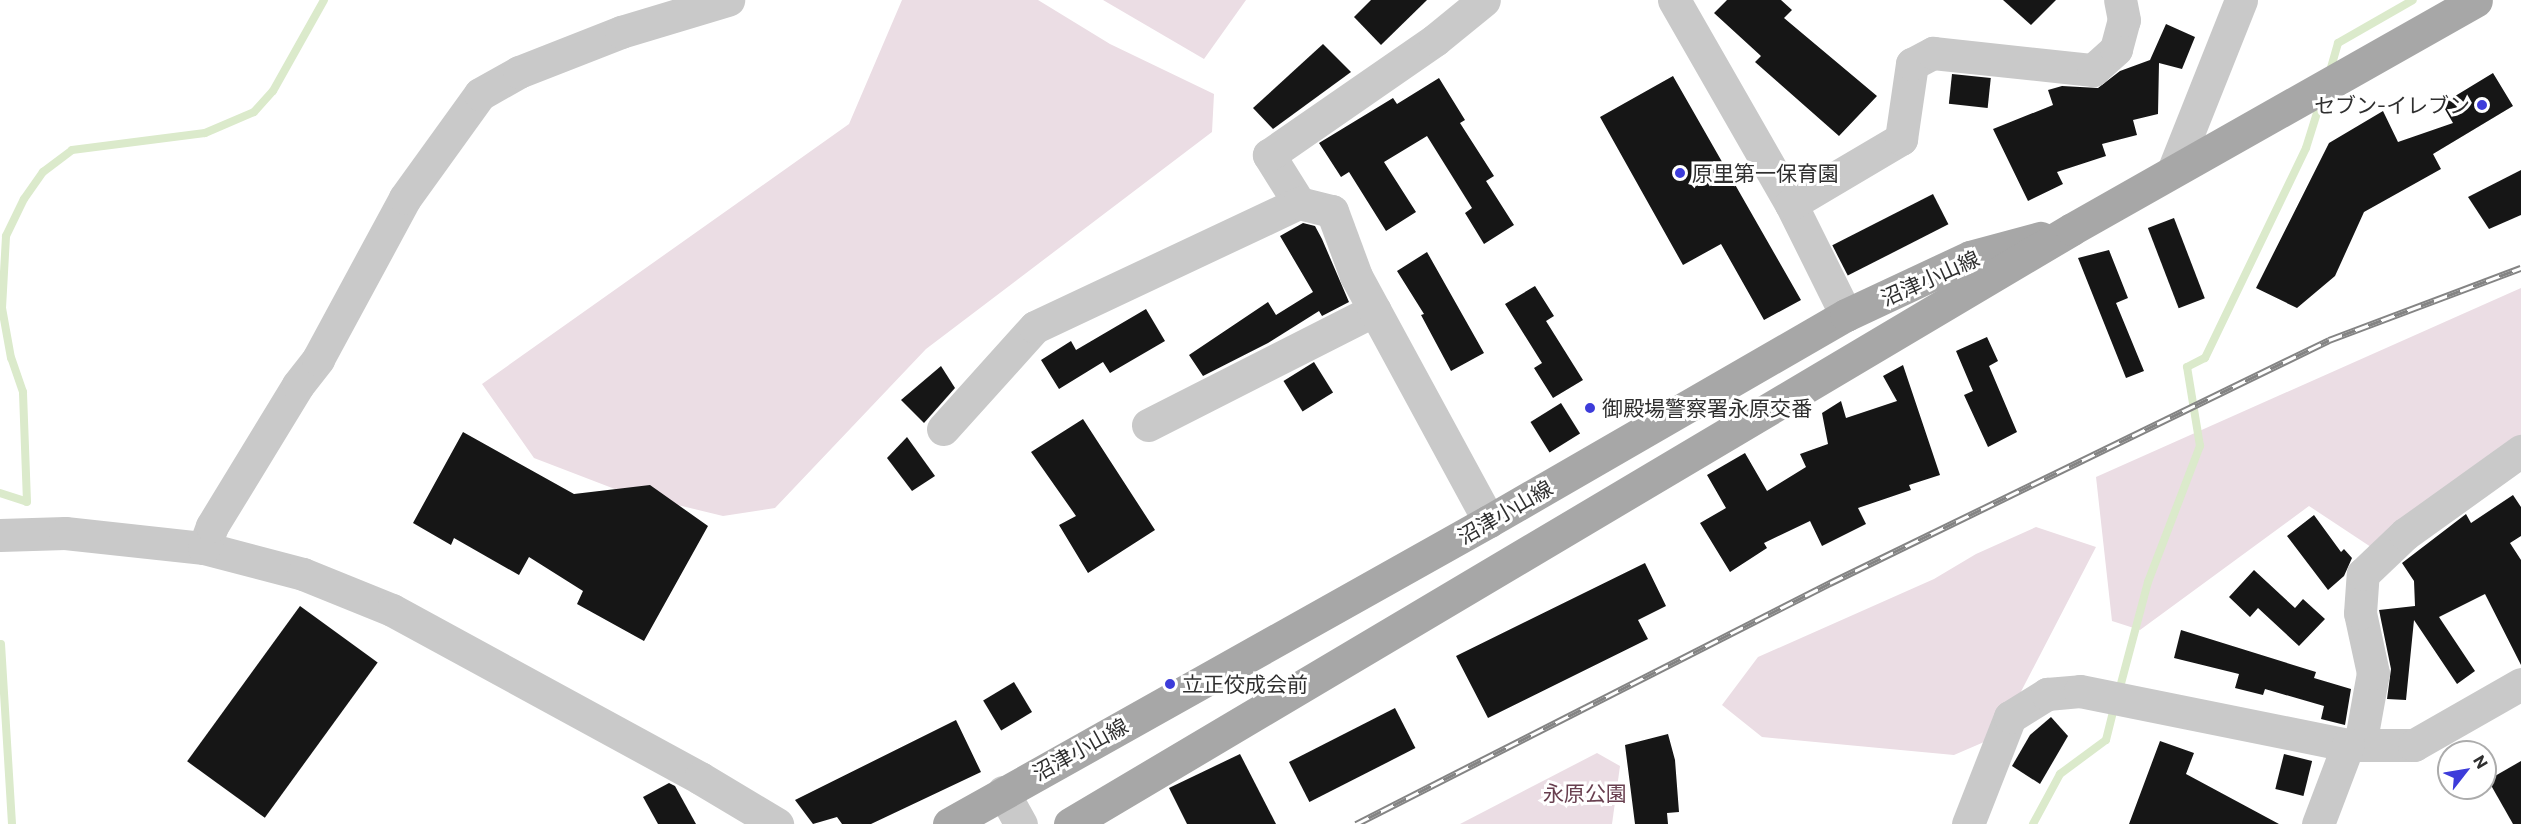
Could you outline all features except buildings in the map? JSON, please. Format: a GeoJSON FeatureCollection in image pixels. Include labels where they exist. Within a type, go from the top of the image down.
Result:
{"type":"FeatureCollection","features":[{"type":"Feature","properties":{"kind":"main road","name":"沼津小山線"},"geometry":{"type":"LineString","coordinates":[[1070,824],[2072,229],[2472,1]]}},
{"type":"Feature","properties":{"kind":"main road","name":"沼津小山線"},"geometry":{"type":"LineString","coordinates":[[949,824],[1489,521],[1846,315],[1970,257],[2072,229]]}},
{"type":"Feature","properties":{"kind":"street"},"geometry":{"type":"LineString","coordinates":[[204,548],[212,526],[298,385],[318,359],[405,198],[480,94],[519,72],[621,32],[728,0]]}},
{"type":"Feature","properties":{"kind":"street"},"geometry":{"type":"LineString","coordinates":[[1299,203],[1269,155],[1435,40],[1484,0]]}},
{"type":"Feature","properties":{"kind":"street"},"geometry":{"type":"LineString","coordinates":[[1674,0],[1791,204],[1846,315]]}},
{"type":"Feature","properties":{"kind":"street"},"geometry":{"type":"LineString","coordinates":[[1791,204],[1901,139],[1912,64],[1933,53],[2093,70],[2116,49],[2124,20],[2120,0]]}},
{"type":"Feature","properties":{"kind":"street"},"geometry":{"type":"LineString","coordinates":[[2174,171],[2241,0]]}},
{"type":"Feature","properties":{"kind":"street"},"geometry":{"type":"LineString","coordinates":[[943,429],[1035,327],[1299,203],[1332,211],[1356,276],[1489,521]]}},
{"type":"Feature","properties":{"kind":"street"},"geometry":{"type":"LineString","coordinates":[[1148,425],[1375,310]]}},
{"type":"Feature","properties":{"kind":"street"},"geometry":{"type":"LineString","coordinates":[[2318,824],[2354,745],[2373,673],[2360,612],[2363,574],[2405,534],[2521,451]]}},
{"type":"Feature","properties":{"kind":"street"},"geometry":{"type":"LineString","coordinates":[[0,535],[65,533],[204,548],[303,574],[392,610],[700,778],[777,824]]}},
{"type":"Feature","properties":{"kind":"street"},"geometry":{"type":"LineString","coordinates":[[1968,824],[2010,717],[2047,694],[2080,692],[2354,745],[2414,745],[2521,684]]}},
{"type":"Feature","properties":{"kind":"street"},"geometry":{"type":"LineString","coordinates":[[1003,792],[1021,824]]}},
{"type":"Feature","properties":{"kind":"green space"},"geometry":{"type":"Polygon","coordinates":[[[902,0],[1038,0],[1110,44],[1214,94],[1212,132],[926,349],[775,508],[723,516],[620,491],[534,458],[482,384],[849,124],[902,0]]]}},
{"type":"Feature","properties":{"kind":"green space"},"geometry":{"type":"Polygon","coordinates":[[[1103,0],[1246,0],[1204,59],[1103,0]]]}},
{"type":"Feature","properties":{"kind":"green space"},"geometry":{"type":"Polygon","coordinates":[[[2521,288],[2521,444],[2377,551],[2309,506],[2140,630],[2112,621],[2096,477],[2521,288]]]}},
{"type":"Feature","properties":{"kind":"green space"},"geometry":{"type":"Polygon","coordinates":[[[2036,527],[2096,547],[1998,736],[1954,755],[1762,737],[1722,705],[1758,657],[1934,579],[1976,554],[2036,527]]]}},
{"type":"Feature","properties":{"kind":"green space","name":"永原公園"},"geometry":{"type":"Polygon","coordinates":[[[1597,753],[1620,766],[1612,824],[1460,824],[1597,753]]]}},
{"type":"Feature","properties":{"kind":"waterway"},"geometry":{"type":"LineString","coordinates":[[0,493],[27,502],[23,392],[11,358],[2,308],[6,236],[24,199],[43,172],[72,150],[205,133],[254,112],[273,91],[324,0]]}},
{"type":"Feature","properties":{"kind":"waterway"},"geometry":{"type":"LineString","coordinates":[[2330,71],[2338,43],[2413,0]]}},
{"type":"Feature","properties":{"kind":"waterway"},"geometry":{"type":"LineString","coordinates":[[2119,691],[2148,582],[2200,446],[2187,367],[2205,358],[2306,148],[2321,100]]}},
{"type":"Feature","properties":{"kind":"waterway"},"geometry":{"type":"LineString","coordinates":[[1,644],[12,824]]}},
{"type":"Feature","properties":{"kind":"waterway"},"geometry":{"type":"LineString","coordinates":[[2033,824],[2060,774],[2106,740],[2115,705]]}},
{"type":"Feature","properties":{"kind":"railway"},"geometry":{"type":"LineString","coordinates":[[1356,824],[1830,583],[2329,340],[2521,268]]}},
{"type":"Feature","properties":{"kind":"place","name":"セブン-イレブン"},"geometry":{"type":"Point","coordinates":[2482,105]}},
{"type":"Feature","properties":{"kind":"place","name":"原里第一保育園"},"geometry":{"type":"Point","coordinates":[1680,173]}},
{"type":"Feature","properties":{"kind":"place","name":"御殿場警察署永原交番"},"geometry":{"type":"Point","coordinates":[1590,408]}},
{"type":"Feature","properties":{"kind":"place","name":"立正佼成会前"},"geometry":{"type":"Point","coordinates":[1170,684]}}]}
